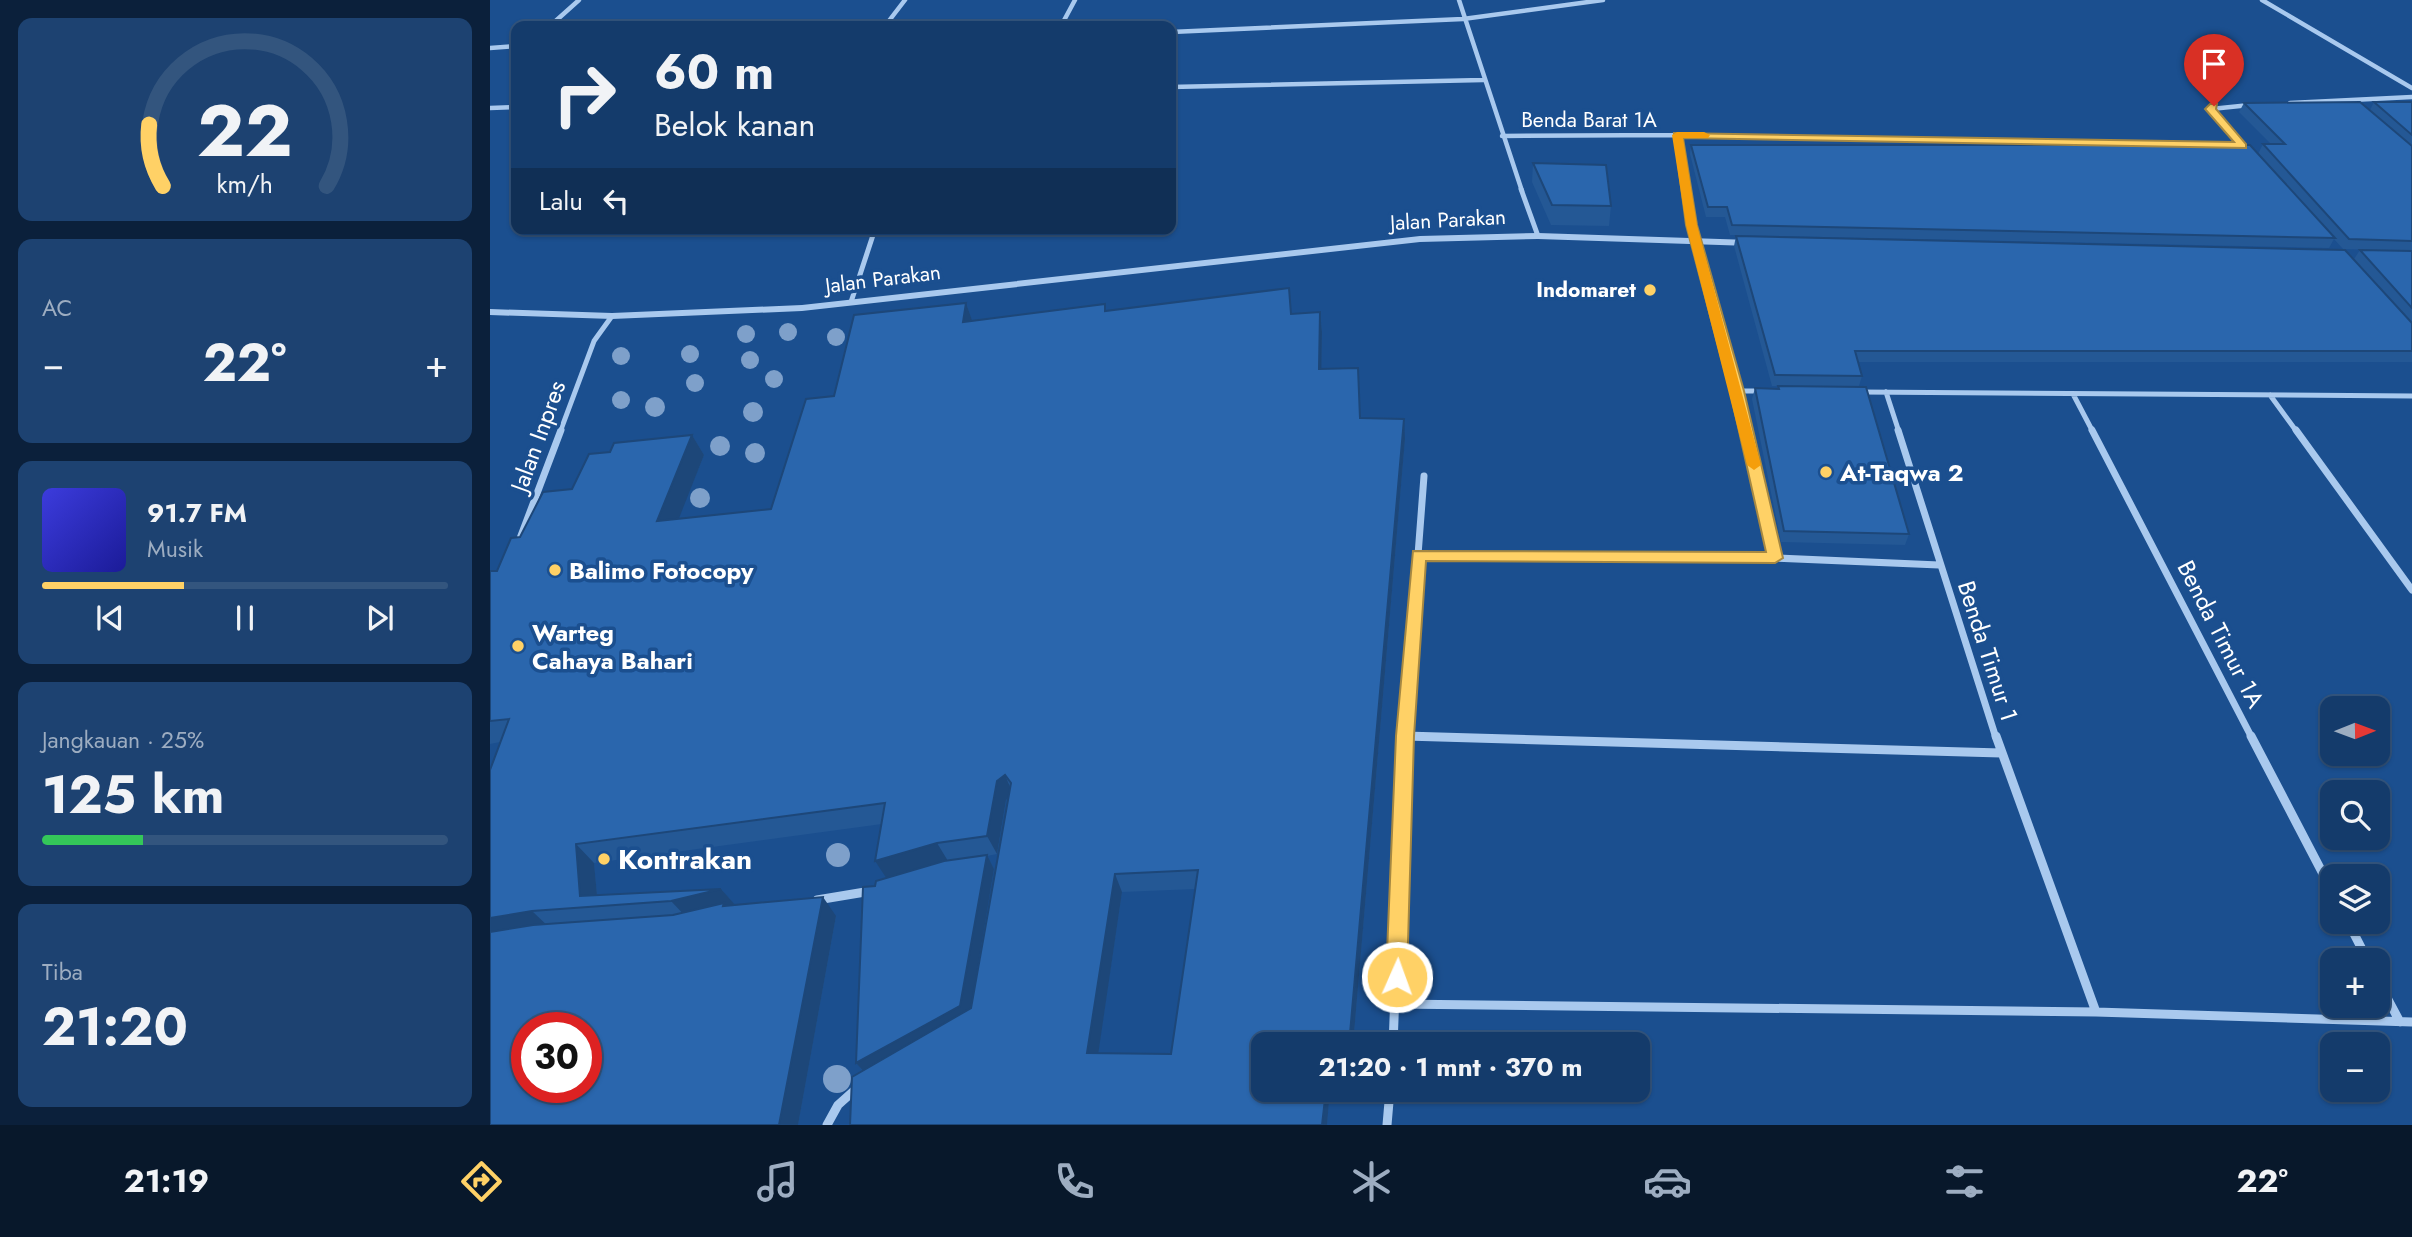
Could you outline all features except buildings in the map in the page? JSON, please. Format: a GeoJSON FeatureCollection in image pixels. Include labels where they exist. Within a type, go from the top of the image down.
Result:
{"type":"FeatureCollection","features":[{"type":"Feature","properties":{"kind":"street"},"geometry":{"type":"LineString","coordinates":[[556,21],[579,0]]}},
{"type":"Feature","properties":{"kind":"street"},"geometry":{"type":"LineString","coordinates":[[889,21],[905,0]]}},
{"type":"Feature","properties":{"kind":"street"},"geometry":{"type":"LineString","coordinates":[[1064,21],[1075,0]]}},
{"type":"Feature","properties":{"kind":"street"},"geometry":{"type":"LineString","coordinates":[[1459,0],[1483,80],[1538,236]]}},
{"type":"Feature","properties":{"kind":"street"},"geometry":{"type":"LineString","coordinates":[[1176,32],[1463,19],[1603,0]]}},
{"type":"Feature","properties":{"kind":"street"},"geometry":{"type":"LineString","coordinates":[[2262,0],[2412,88]]}},
{"type":"Feature","properties":{"kind":"street"},"geometry":{"type":"LineString","coordinates":[[490,48],[511,46]]}},
{"type":"Feature","properties":{"kind":"street"},"geometry":{"type":"LineString","coordinates":[[1176,87],[1483,80]]}},
{"type":"Feature","properties":{"kind":"street"},"geometry":{"type":"LineString","coordinates":[[2281,103],[2412,97]]}},
{"type":"Feature","properties":{"kind":"street"},"geometry":{"type":"LineString","coordinates":[[2349,100],[2358,108]]}},
{"type":"Feature","properties":{"kind":"street"},"geometry":{"type":"LineString","coordinates":[[2251,156],[2210,109],[2214,106],[2254,104]]}},
{"type":"Feature","properties":{"kind":"street"},"geometry":{"type":"LineString","coordinates":[[490,108],[511,107]]}},
{"type":"Feature","properties":{"kind":"street","name":"Benda Barat 1A"},"geometry":{"type":"LineString","coordinates":[[1677,135],[1696,242]]}},
{"type":"Feature","properties":{"kind":"street","name":"Benda Barat 1A"},"geometry":{"type":"LineString","coordinates":[[1502,136],[1677,135],[2191,145]]}},
{"type":"Feature","properties":{"kind":"street"},"geometry":{"type":"LineString","coordinates":[[2232,146],[2242,146]]}},
{"type":"Feature","properties":{"kind":"street"},"geometry":{"type":"LineString","coordinates":[[851,302],[873,235]]}},
{"type":"Feature","properties":{"kind":"street","name":"Jalan Parakan"},"geometry":{"type":"LineString","coordinates":[[490,312],[612,316],[802,308],[1420,239],[1538,236],[1764,243]]}},
{"type":"Feature","properties":{"kind":"street"},"geometry":{"type":"LineString","coordinates":[[1696,242],[1737,391],[1775,558]]}},
{"type":"Feature","properties":{"kind":"street","name":"Jalan Inpres"},"geometry":{"type":"LineString","coordinates":[[517,545],[594,341],[612,316]]}},
{"type":"Feature","properties":{"kind":"street"},"geometry":{"type":"LineString","coordinates":[[1737,391],[1764,391]]}},
{"type":"Feature","properties":{"kind":"street"},"geometry":{"type":"LineString","coordinates":[[1845,392],[2412,396]]}},
{"type":"Feature","properties":{"kind":"street"},"geometry":{"type":"LineString","coordinates":[[1886,392],[1939,565]]}},
{"type":"Feature","properties":{"kind":"street","name":"Benda Timur 1A"},"geometry":{"type":"LineString","coordinates":[[2073,394],[2320,868]]}},
{"type":"Feature","properties":{"kind":"street"},"geometry":{"type":"LineString","coordinates":[[2270,395],[2412,590]]}},
{"type":"Feature","properties":{"kind":"street"},"geometry":{"type":"LineString","coordinates":[[1394,1032],[1405,736],[1424,476]]}},
{"type":"Feature","properties":{"kind":"street","name":"Benda Timur 1"},"geometry":{"type":"LineString","coordinates":[[1418,555],[1775,558],[1939,565],[2001,753],[2096,1012]]}},
{"type":"Feature","properties":{"kind":"street"},"geometry":{"type":"LineString","coordinates":[[1405,736],[2001,753]]}},
{"type":"Feature","properties":{"kind":"street"},"geometry":{"type":"LineString","coordinates":[[806,902],[881,888]]}},
{"type":"Feature","properties":{"kind":"street"},"geometry":{"type":"LineString","coordinates":[[2390,1003],[2400,1022]]}},
{"type":"Feature","properties":{"kind":"street"},"geometry":{"type":"LineString","coordinates":[[1396,1004],[2096,1012],[2412,1022]]}},
{"type":"Feature","properties":{"kind":"street"},"geometry":{"type":"LineString","coordinates":[[827,1125],[838,1105],[866,1082]]}},
{"type":"Feature","properties":{"kind":"street"},"geometry":{"type":"LineString","coordinates":[[1387,1125],[1389,1102]]}},
{"type":"Feature","properties":{"kind":"slow traffic"},"geometry":{"type":"LineString","coordinates":[[1704,135],[1677,135],[1692,225],[1754,465]]}},
{"type":"Feature","properties":{"kind":"place","name":"Indomaret"},"geometry":{"type":"Point","coordinates":[1650,290]}},
{"type":"Feature","properties":{"kind":"place","name":"At-Taqwa 2"},"geometry":{"type":"Point","coordinates":[1826,472]}},
{"type":"Feature","properties":{"kind":"place","name":"Balimo Fotocopy"},"geometry":{"type":"Point","coordinates":[555,570]}},
{"type":"Feature","properties":{"kind":"place","name":"Warteg Cahaya Bahari"},"geometry":{"type":"Point","coordinates":[518,646]}},
{"type":"Feature","properties":{"kind":"place","name":"Kontrakan"},"geometry":{"type":"Point","coordinates":[604,859]}},
{"type":"Feature","properties":{"kind":"route"},"geometry":{"type":"LineString","coordinates":[[1397,977],[1405,736],[1418,555],[1775,558],[1737,391],[1692,225],[1677,135],[2242,146],[2210,109],[2214,106]]}}]}
